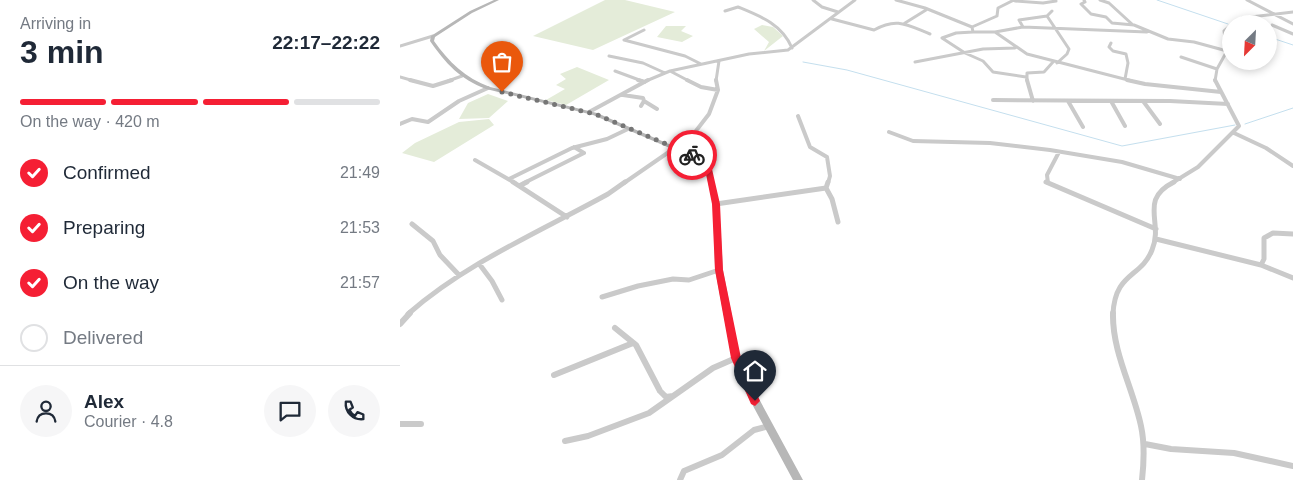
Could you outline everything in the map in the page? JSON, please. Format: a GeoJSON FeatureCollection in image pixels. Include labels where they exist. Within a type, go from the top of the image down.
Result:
{"type":"FeatureCollection","features":[{"type":"Feature","properties":{"kind":"main road"},"geometry":{"type":"LineString","coordinates":[[497,0],[471,12],[433,36],[432,41],[442,55],[462,76],[475,84],[488,88],[589,112],[696,156],[708,169],[716,204],[719,270],[736,358],[748,388],[798,480]]}},
{"type":"Feature","properties":{"kind":"street"},"geometry":{"type":"LineString","coordinates":[[813,0],[822,7],[838,12]]}},
{"type":"Feature","properties":{"kind":"street"},"geometry":{"type":"LineString","coordinates":[[589,112],[670,71],[719,62],[748,54],[782,52],[792,48],[855,0]]}},
{"type":"Feature","properties":{"kind":"street"},"geometry":{"type":"LineString","coordinates":[[896,0],[920,6],[972,29],[995,32],[1023,27],[1150,32]]}},
{"type":"Feature","properties":{"kind":"street"},"geometry":{"type":"LineString","coordinates":[[1026,77],[993,72],[983,61],[965,53],[942,38],[972,29],[997,16],[998,8],[1015,0],[1043,3],[1056,1]]}},
{"type":"Feature","properties":{"kind":"street"},"geometry":{"type":"LineString","coordinates":[[1084,0],[1085,2],[1081,4],[1092,15],[1106,16],[1112,23],[1134,25]]}},
{"type":"Feature","properties":{"kind":"street"},"geometry":{"type":"LineString","coordinates":[[1100,0],[1109,3],[1134,25],[1168,40],[1194,42],[1222,50]]}},
{"type":"Feature","properties":{"kind":"street"},"geometry":{"type":"LineString","coordinates":[[1249,0],[1293,24]]}},
{"type":"Feature","properties":{"kind":"street"},"geometry":{"type":"LineString","coordinates":[[725,11],[738,7],[759,16],[780,29],[789,40],[792,48]]}},
{"type":"Feature","properties":{"kind":"street"},"geometry":{"type":"LineString","coordinates":[[905,23],[926,10]]}},
{"type":"Feature","properties":{"kind":"street"},"geometry":{"type":"LineString","coordinates":[[1023,27],[1018,20],[1047,16],[1052,11]]}},
{"type":"Feature","properties":{"kind":"street"},"geometry":{"type":"LineString","coordinates":[[1267,15],[1293,12]]}},
{"type":"Feature","properties":{"kind":"street"},"geometry":{"type":"LineString","coordinates":[[1026,77],[1029,72],[1046,72],[1055,62],[1067,54],[1070,49],[1047,16]]}},
{"type":"Feature","properties":{"kind":"street"},"geometry":{"type":"LineString","coordinates":[[832,19],[874,30],[886,23],[905,23],[930,34]]}},
{"type":"Feature","properties":{"kind":"street"},"geometry":{"type":"LineString","coordinates":[[1278,28],[1293,34]]}},
{"type":"Feature","properties":{"kind":"street"},"geometry":{"type":"LineString","coordinates":[[644,30],[624,40],[668,51],[701,64]]}},
{"type":"Feature","properties":{"kind":"street"},"geometry":{"type":"LineString","coordinates":[[995,32],[1027,54],[1055,62],[1145,84],[1221,92]]}},
{"type":"Feature","properties":{"kind":"street"},"geometry":{"type":"LineString","coordinates":[[400,46],[433,36]]}},
{"type":"Feature","properties":{"kind":"street"},"geometry":{"type":"LineString","coordinates":[[1111,43],[1109,47],[1111,50],[1126,54],[1128,63],[1125,79]]}},
{"type":"Feature","properties":{"kind":"street"},"geometry":{"type":"LineString","coordinates":[[915,62],[982,49],[1016,48]]}},
{"type":"Feature","properties":{"kind":"street"},"geometry":{"type":"LineString","coordinates":[[609,56],[650,65],[665,73]]}},
{"type":"Feature","properties":{"kind":"street"},"geometry":{"type":"LineString","coordinates":[[1181,57],[1217,69]]}},
{"type":"Feature","properties":{"kind":"street"},"geometry":{"type":"LineString","coordinates":[[1142,480],[1146,461],[1145,444],[1136,403],[1115,339],[1114,297],[1120,285],[1147,260],[1152,251],[1156,239],[1154,207],[1156,196],[1164,188],[1190,173],[1234,134],[1239,124],[1215,82],[1217,69],[1222,60]]}},
{"type":"Feature","properties":{"kind":"street"},"geometry":{"type":"LineString","coordinates":[[400,324],[407,315],[432,293],[458,275],[480,265],[608,194],[692,136],[702,126],[709,114],[718,90],[716,83],[719,62]]}},
{"type":"Feature","properties":{"kind":"street"},"geometry":{"type":"LineString","coordinates":[[615,71],[645,82]]}},
{"type":"Feature","properties":{"kind":"street"},"geometry":{"type":"LineString","coordinates":[[670,71],[701,87],[718,90]]}},
{"type":"Feature","properties":{"kind":"street"},"geometry":{"type":"LineString","coordinates":[[400,76],[433,86],[462,76]]}},
{"type":"Feature","properties":{"kind":"street"},"geometry":{"type":"LineString","coordinates":[[1026,77],[1034,100]]}},
{"type":"Feature","properties":{"kind":"street"},"geometry":{"type":"LineString","coordinates":[[400,124],[412,119],[428,122],[459,102],[488,88]]}},
{"type":"Feature","properties":{"kind":"street"},"geometry":{"type":"LineString","coordinates":[[623,95],[643,98],[644,101],[657,109]]}},
{"type":"Feature","properties":{"kind":"street"},"geometry":{"type":"LineString","coordinates":[[993,100],[1144,101],[1228,104]]}},
{"type":"Feature","properties":{"kind":"street"},"geometry":{"type":"LineString","coordinates":[[641,106],[644,101]]}},
{"type":"Feature","properties":{"kind":"street"},"geometry":{"type":"LineString","coordinates":[[1068,101],[1084,127]]}},
{"type":"Feature","properties":{"kind":"street"},"geometry":{"type":"LineString","coordinates":[[1111,101],[1125,126]]}},
{"type":"Feature","properties":{"kind":"street"},"geometry":{"type":"LineString","coordinates":[[1144,101],[1160,124]]}},
{"type":"Feature","properties":{"kind":"street"},"geometry":{"type":"LineString","coordinates":[[798,116],[810,147],[827,157],[830,176],[826,188],[832,200],[838,222]]}},
{"type":"Feature","properties":{"kind":"street"},"geometry":{"type":"LineString","coordinates":[[509,179],[574,147],[607,139],[628,129]]}},
{"type":"Feature","properties":{"kind":"street"},"geometry":{"type":"LineString","coordinates":[[889,132],[914,140],[990,143],[1122,162],[1180,179]]}},
{"type":"Feature","properties":{"kind":"street"},"geometry":{"type":"LineString","coordinates":[[1234,134],[1260,145],[1293,166]]}},
{"type":"Feature","properties":{"kind":"street"},"geometry":{"type":"LineString","coordinates":[[519,186],[584,153],[574,147]]}},
{"type":"Feature","properties":{"kind":"street"},"geometry":{"type":"LineString","coordinates":[[1059,152],[1047,175],[1046,182],[1048,184],[1156,229]]}},
{"type":"Feature","properties":{"kind":"street"},"geometry":{"type":"LineString","coordinates":[[475,160],[495,170],[567,217]]}},
{"type":"Feature","properties":{"kind":"street"},"geometry":{"type":"LineString","coordinates":[[716,204],[826,188]]}},
{"type":"Feature","properties":{"kind":"street"},"geometry":{"type":"LineString","coordinates":[[412,224],[433,241],[440,255],[458,275]]}},
{"type":"Feature","properties":{"kind":"street"},"geometry":{"type":"LineString","coordinates":[[1261,266],[1264,259],[1264,238],[1273,233],[1293,234]]}},
{"type":"Feature","properties":{"kind":"street"},"geometry":{"type":"LineString","coordinates":[[1156,239],[1261,266],[1293,278]]}},
{"type":"Feature","properties":{"kind":"street"},"geometry":{"type":"LineString","coordinates":[[480,265],[492,281],[502,300]]}},
{"type":"Feature","properties":{"kind":"street"},"geometry":{"type":"LineString","coordinates":[[602,297],[638,286],[673,279],[689,280],[719,270]]}},
{"type":"Feature","properties":{"kind":"street"},"geometry":{"type":"LineString","coordinates":[[400,312],[407,315]]}},
{"type":"Feature","properties":{"kind":"street"},"geometry":{"type":"LineString","coordinates":[[615,328],[636,345],[660,391],[666,397],[673,396]]}},
{"type":"Feature","properties":{"kind":"street"},"geometry":{"type":"LineString","coordinates":[[554,375],[633,343]]}},
{"type":"Feature","properties":{"kind":"street"},"geometry":{"type":"LineString","coordinates":[[565,441],[588,436],[649,413],[714,368],[736,358]]}},
{"type":"Feature","properties":{"kind":"street"},"geometry":{"type":"LineString","coordinates":[[400,424],[421,424]]}},
{"type":"Feature","properties":{"kind":"street"},"geometry":{"type":"LineString","coordinates":[[680,480],[684,471],[692,466],[708,462],[722,455],[754,430],[769,426]]}},
{"type":"Feature","properties":{"kind":"street"},"geometry":{"type":"LineString","coordinates":[[1145,444],[1160,450],[1214,450],[1247,455],[1293,466]]}},
{"type":"Feature","properties":{"kind":"green space"},"geometry":{"type":"Polygon","coordinates":[[[605,0],[625,0],[675,12],[593,50],[533,36],[605,0]]]}},
{"type":"Feature","properties":{"kind":"green space"},"geometry":{"type":"Polygon","coordinates":[[[762,25],[773,27],[783,36],[764,51],[769,42],[754,29],[762,25]]]}},
{"type":"Feature","properties":{"kind":"green space"},"geometry":{"type":"Polygon","coordinates":[[[666,26],[686,26],[681,31],[693,36],[682,42],[657,37],[666,26]]]}},
{"type":"Feature","properties":{"kind":"green space"},"geometry":{"type":"Polygon","coordinates":[[[577,67],[609,80],[566,105],[546,100],[565,89],[556,85],[566,79],[560,74],[577,67]]]}},
{"type":"Feature","properties":{"kind":"green space"},"geometry":{"type":"Polygon","coordinates":[[[488,94],[508,101],[489,118],[459,119],[468,103],[488,94]]]}},
{"type":"Feature","properties":{"kind":"green space"},"geometry":{"type":"Polygon","coordinates":[[[489,119],[494,125],[434,162],[402,153],[415,143],[459,122],[489,119]]]}},
{"type":"Feature","properties":{"kind":"waterway"},"geometry":{"type":"LineString","coordinates":[[1157,0],[1222,22]]}},
{"type":"Feature","properties":{"kind":"waterway"},"geometry":{"type":"LineString","coordinates":[[1278,40],[1293,45]]}},
{"type":"Feature","properties":{"kind":"waterway"},"geometry":{"type":"LineString","coordinates":[[803,62],[847,70],[1122,146],[1235,125]]}},
{"type":"Feature","properties":{"kind":"waterway"},"geometry":{"type":"LineString","coordinates":[[1245,124],[1293,108]]}},
{"type":"Feature","properties":{"kind":"way so far"},"geometry":{"type":"LineString","coordinates":[[502,92],[595,114],[692,155]]}},
{"type":"Feature","properties":{"kind":"route"},"geometry":{"type":"LineString","coordinates":[[692,155],[696,156],[708,169],[716,204],[719,270],[732,329],[736,358],[755,401]]}}]}
